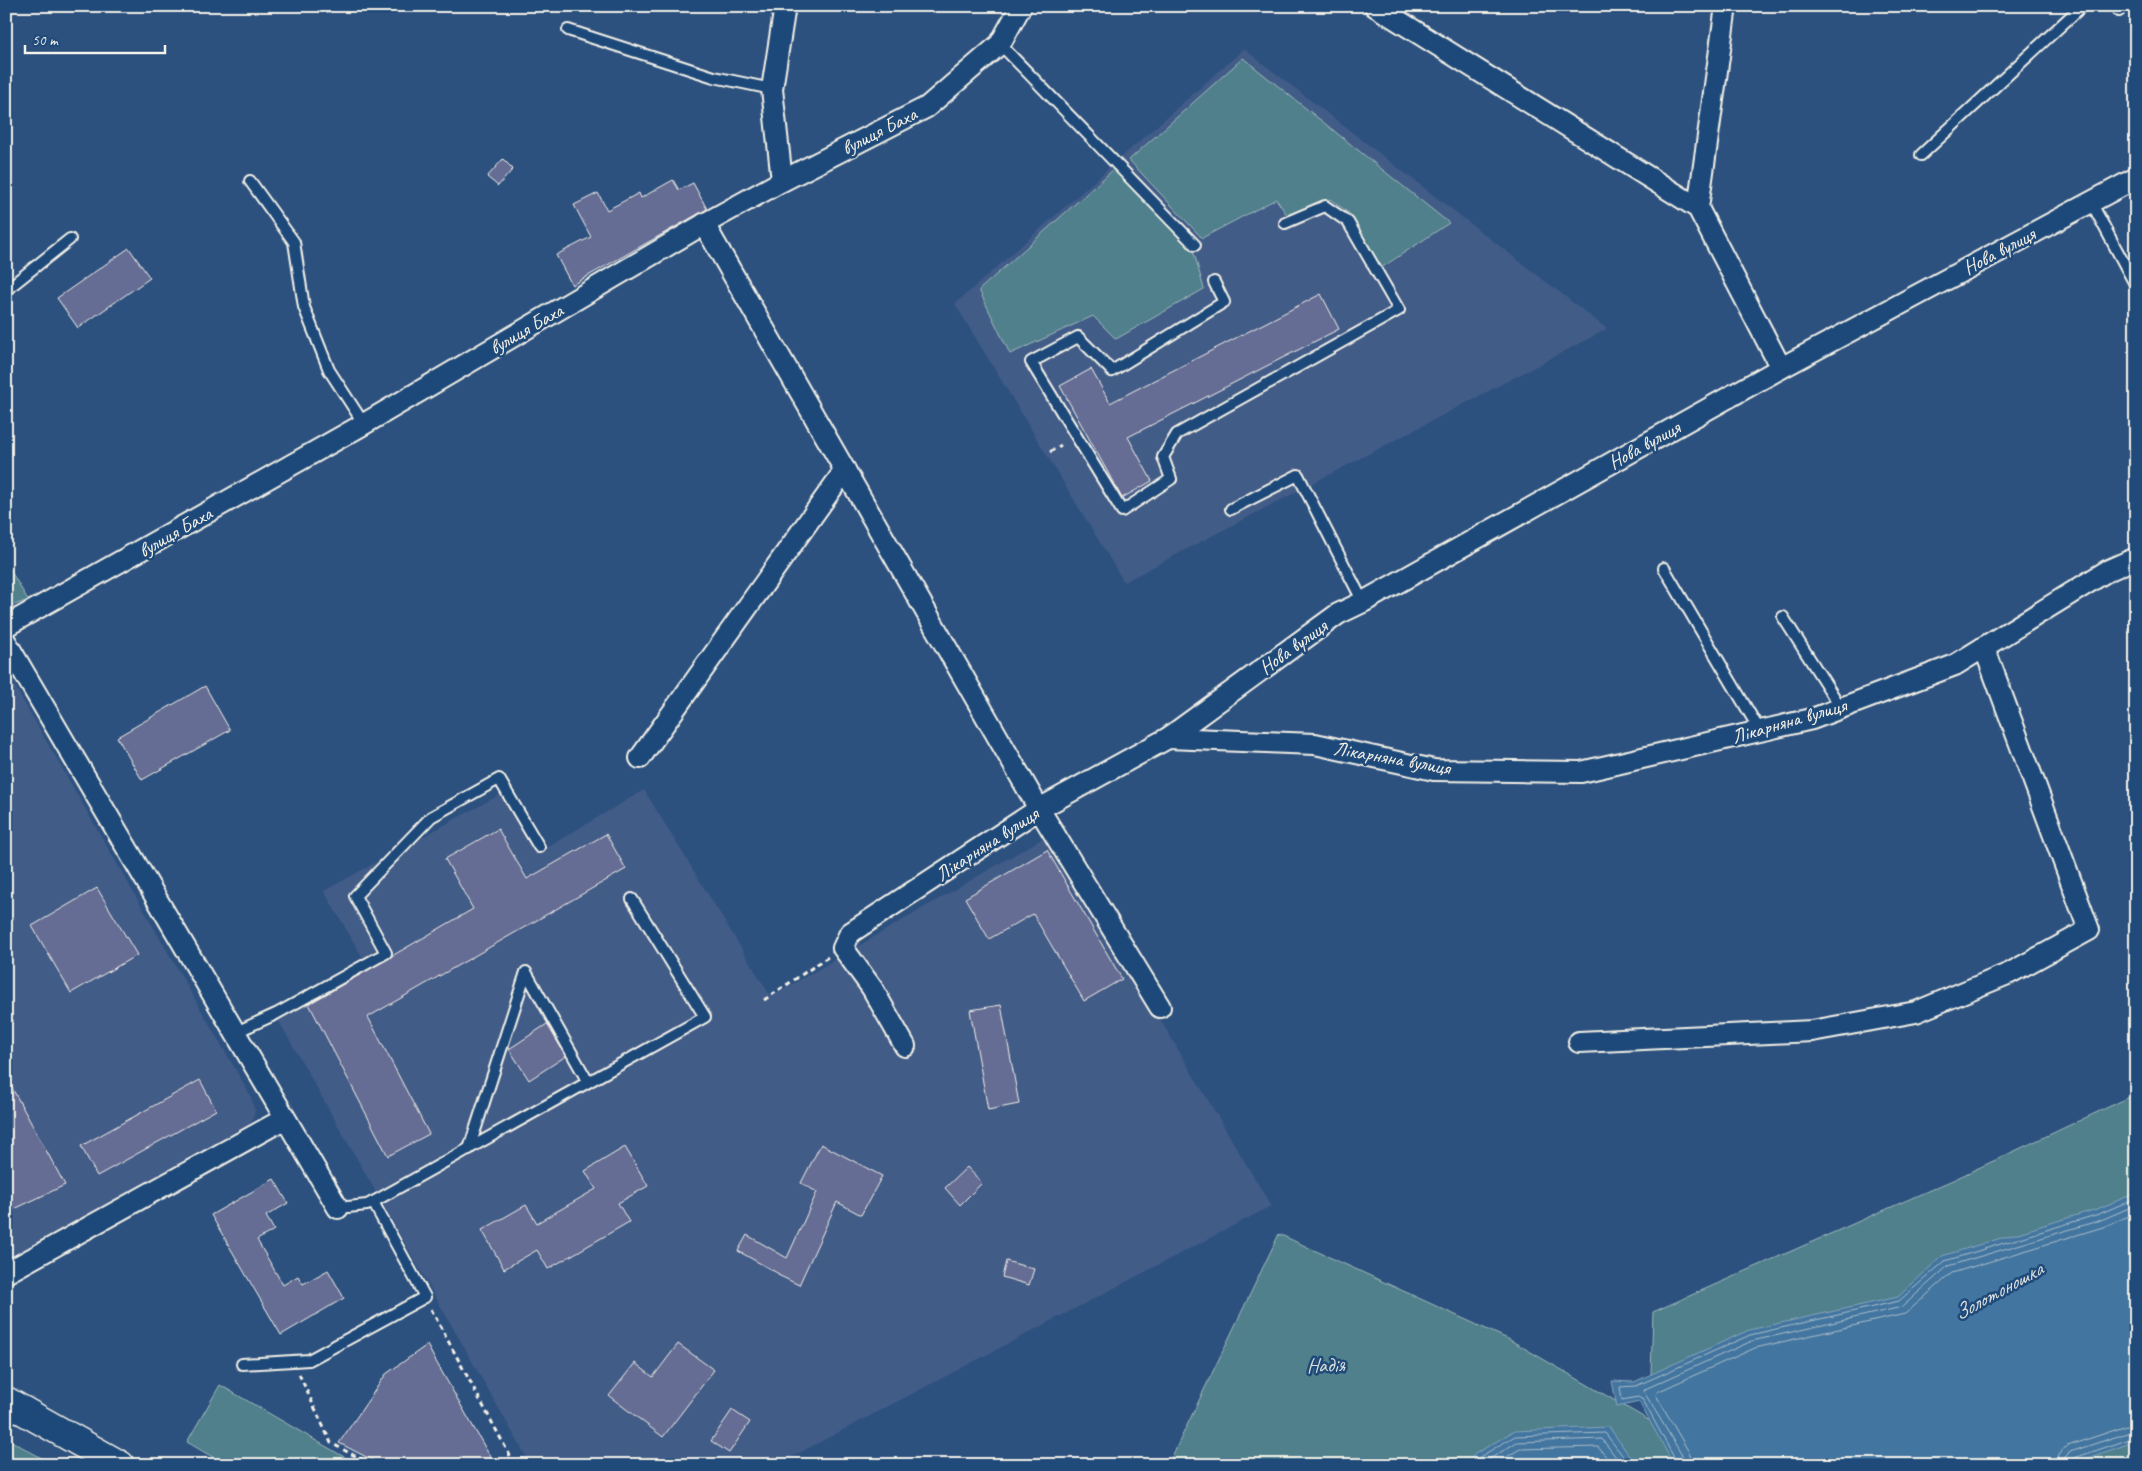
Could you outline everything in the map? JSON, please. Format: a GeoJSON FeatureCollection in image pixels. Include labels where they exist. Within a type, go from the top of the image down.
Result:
{"type":"FeatureCollection","features":[{"type":"Feature","properties":{"kind":"main road"},"geometry":{"type":"LineString","coordinates":[[6,1401],[120,1465]]}},
{"type":"Feature","properties":{"kind":"street"},"geometry":{"type":"LineString","coordinates":[[782,181],[772,89],[785,6]]}},
{"type":"Feature","properties":{"kind":"street","name":"вулиця Баха"},"geometry":{"type":"LineString","coordinates":[[6,626],[364,424],[704,224],[782,181],[926,108],[1000,44],[1021,6]]}},
{"type":"Feature","properties":{"kind":"street"},"geometry":{"type":"LineString","coordinates":[[1375,6],[1698,208],[1781,368]]}},
{"type":"Feature","properties":{"kind":"street"},"geometry":{"type":"LineString","coordinates":[[1698,208],[1726,6]]}},
{"type":"Feature","properties":{"kind":"street","name":"Нова вулиця"},"geometry":{"type":"LineString","coordinates":[[1168,738],[1338,614],[1364,602],[1781,368],[2136,178]]}},
{"type":"Feature","properties":{"kind":"street"},"geometry":{"type":"LineString","coordinates":[[704,224],[1039,810],[1160,1007]]}},
{"type":"Feature","properties":{"kind":"street"},"geometry":{"type":"LineString","coordinates":[[640,758],[845,470]]}},
{"type":"Feature","properties":{"kind":"street","name":"Лікарняна вулиця"},"geometry":{"type":"LineString","coordinates":[[843,948],[850,933],[1039,810],[1168,738],[1315,744],[1434,770],[1581,772],[1812,719],[1955,665],[2107,570],[2136,558]]}},
{"type":"Feature","properties":{"kind":"street"},"geometry":{"type":"LineString","coordinates":[[6,642],[284,1119],[338,1208]]}},
{"type":"Feature","properties":{"kind":"street"},"geometry":{"type":"LineString","coordinates":[[1579,1042],[1812,1031],[1916,1012],[2010,973],[2088,930],[1984,646]]}},
{"type":"Feature","properties":{"kind":"street"},"geometry":{"type":"LineString","coordinates":[[843,948],[872,988],[905,1046]]}},
{"type":"Feature","properties":{"kind":"street"},"geometry":{"type":"LineString","coordinates":[[6,1273],[284,1119]]}},
{"type":"Feature","properties":{"kind":"lane"},"geometry":{"type":"LineString","coordinates":[[1921,155],[2082,6]]}},
{"type":"Feature","properties":{"kind":"lane"},"geometry":{"type":"LineString","coordinates":[[568,30],[714,77],[772,89]]}},
{"type":"Feature","properties":{"kind":"lane"},"geometry":{"type":"LineString","coordinates":[[1000,44],[1195,245]]}},
{"type":"Feature","properties":{"kind":"lane"},"geometry":{"type":"LineString","coordinates":[[250,181],[294,242],[304,307],[329,370],[364,424]]}},
{"type":"Feature","properties":{"kind":"lane"},"geometry":{"type":"LineString","coordinates":[[2091,202],[2136,286]]}},
{"type":"Feature","properties":{"kind":"lane"},"geometry":{"type":"LineString","coordinates":[[1214,282],[1224,302],[1112,371],[1078,337],[1031,362],[1122,510],[1171,479],[1163,457],[1177,434],[1399,310],[1348,222],[1325,206],[1285,223]]}},
{"type":"Feature","properties":{"kind":"lane"},"geometry":{"type":"LineString","coordinates":[[6,290],[70,239]]}},
{"type":"Feature","properties":{"kind":"lane"},"geometry":{"type":"LineString","coordinates":[[1231,509],[1298,475],[1364,602]]}},
{"type":"Feature","properties":{"kind":"lane"},"geometry":{"type":"LineString","coordinates":[[1664,568],[1760,731]]}},
{"type":"Feature","properties":{"kind":"lane"},"geometry":{"type":"LineString","coordinates":[[1783,617],[1841,708]]}},
{"type":"Feature","properties":{"kind":"lane"},"geometry":{"type":"LineString","coordinates":[[234,1033],[276,1014],[386,953],[355,896],[431,817],[499,780],[538,847]]}},
{"type":"Feature","properties":{"kind":"lane"},"geometry":{"type":"LineString","coordinates":[[338,1208],[373,1202],[705,1017],[632,899]]}},
{"type":"Feature","properties":{"kind":"lane"},"geometry":{"type":"LineString","coordinates":[[469,1149],[526,972],[588,1082]]}},
{"type":"Feature","properties":{"kind":"lane"},"geometry":{"type":"LineString","coordinates":[[242,1364],[309,1360],[425,1297],[373,1202]]}},
{"type":"Feature","properties":{"kind":"path"},"geometry":{"type":"LineString","coordinates":[[1050,452],[1061,446]]}},
{"type":"Feature","properties":{"kind":"path"},"geometry":{"type":"LineString","coordinates":[[764,1000],[843,948]]}},
{"type":"Feature","properties":{"kind":"path"},"geometry":{"type":"LineString","coordinates":[[425,1297],[515,1465]]}},
{"type":"Feature","properties":{"kind":"path"},"geometry":{"type":"LineString","coordinates":[[293,1361],[331,1443],[372,1465]]}},
{"type":"Feature","properties":{"kind":"shaded area"},"geometry":{"type":"Polygon","coordinates":[[[1244,49],[1607,329],[1124,582],[955,304],[1244,49]]]}},
{"type":"Feature","properties":{"kind":"shaded area"},"geometry":{"type":"Polygon","coordinates":[[[6,671],[250,1095],[255,1111],[253,1120],[246,1128],[6,1262],[6,671]]]}},
{"type":"Feature","properties":{"kind":"shaded area"},"geometry":{"type":"Polygon","coordinates":[[[644,790],[771,997],[1050,834],[1271,1206],[776,1465],[531,1465],[273,1011],[366,963],[324,891],[503,793],[539,852],[644,790]]]}},
{"type":"Feature","properties":{"kind":"green space"},"geometry":{"type":"Polygon","coordinates":[[[1243,58],[1449,223],[1381,268],[1350,214],[1330,199],[1287,215],[1276,199],[1202,238],[1129,160],[1243,58]]]}},
{"type":"Feature","properties":{"kind":"green space"},"geometry":{"type":"Polygon","coordinates":[[[1114,169],[1194,253],[1204,289],[1116,339],[1093,316],[1010,354],[979,290],[1114,169]]]}},
{"type":"Feature","properties":{"kind":"green space"},"geometry":{"type":"Polygon","coordinates":[[[6,563],[28,600],[6,608],[6,563]]]}},
{"type":"Feature","properties":{"kind":"green space"},"geometry":{"type":"Polygon","coordinates":[[[2136,1094],[2136,1459],[2112,1465],[1736,1465],[1683,1426],[1651,1374],[1653,1312],[1955,1179],[2136,1094]]]}},
{"type":"Feature","properties":{"kind":"green space","name":"Надія"},"geometry":{"type":"Polygon","coordinates":[[[1279,1234],[1510,1340],[1664,1429],[1700,1465],[1168,1465],[1279,1234]]]}},
{"type":"Feature","properties":{"kind":"green space"},"geometry":{"type":"Polygon","coordinates":[[[220,1385],[358,1465],[226,1465],[187,1442],[220,1385]]]}},
{"type":"Feature","properties":{"kind":"green space"},"geometry":{"type":"Polygon","coordinates":[[[6,1438],[54,1465],[6,1465],[6,1438]]]}},
{"type":"Feature","properties":{"kind":"water","name":"Золотоношка"},"geometry":{"type":"Polygon","coordinates":[[[2136,1193],[2136,1441],[2069,1465],[1674,1465],[1639,1402],[1617,1407],[1612,1381],[1634,1382],[1749,1330],[1898,1297],[1942,1256],[2097,1209],[2136,1193]]]}},
{"type":"Feature","properties":{"kind":"water"},"geometry":{"type":"Polygon","coordinates":[[[1609,1427],[1636,1465],[1464,1465],[1475,1454],[1514,1431],[1609,1427]]]}},
{"type":"Feature","properties":{"kind":"building"},"geometry":{"type":"Polygon","coordinates":[[[503,159],[513,169],[498,186],[487,177],[503,159]]]}},
{"type":"Feature","properties":{"kind":"building"},"geometry":{"type":"Polygon","coordinates":[[[673,180],[679,190],[693,183],[707,209],[572,285],[556,255],[591,237],[574,205],[598,193],[607,210],[639,193],[641,198],[673,180]]]}},
{"type":"Feature","properties":{"kind":"building"},"geometry":{"type":"Polygon","coordinates":[[[129,248],[150,278],[78,328],[57,298],[129,248]]]}},
{"type":"Feature","properties":{"kind":"building"},"geometry":{"type":"Polygon","coordinates":[[[1321,294],[1339,329],[1128,437],[1152,481],[1122,498],[1060,386],[1091,369],[1110,403],[1321,294]]]}},
{"type":"Feature","properties":{"kind":"building"},"geometry":{"type":"Polygon","coordinates":[[[205,686],[230,730],[142,780],[117,737],[205,686]]]}},
{"type":"Feature","properties":{"kind":"building"},"geometry":{"type":"Polygon","coordinates":[[[498,829],[527,879],[606,834],[626,869],[368,1017],[429,1134],[388,1156],[309,1004],[473,909],[445,859],[498,829]]]}},
{"type":"Feature","properties":{"kind":"building"},"geometry":{"type":"Polygon","coordinates":[[[1047,850],[1122,979],[1084,1001],[1033,914],[989,939],[965,898],[1047,850]]]}},
{"type":"Feature","properties":{"kind":"building"},"geometry":{"type":"Polygon","coordinates":[[[97,888],[137,955],[71,993],[32,926],[97,888]]]}},
{"type":"Feature","properties":{"kind":"building"},"geometry":{"type":"Polygon","coordinates":[[[1001,1005],[1019,1104],[988,1110],[970,1010],[1001,1005]]]}},
{"type":"Feature","properties":{"kind":"building"},"geometry":{"type":"Polygon","coordinates":[[[547,1024],[566,1056],[529,1080],[509,1049],[547,1024]]]}},
{"type":"Feature","properties":{"kind":"building"},"geometry":{"type":"Polygon","coordinates":[[[6,1077],[65,1185],[6,1213],[6,1077]]]}},
{"type":"Feature","properties":{"kind":"building"},"geometry":{"type":"Polygon","coordinates":[[[200,1080],[216,1110],[97,1176],[81,1146],[200,1080]]]}},
{"type":"Feature","properties":{"kind":"building"},"geometry":{"type":"Polygon","coordinates":[[[821,1144],[882,1176],[861,1215],[837,1202],[799,1285],[738,1251],[747,1235],[787,1258],[817,1192],[801,1183],[821,1144]]]}},
{"type":"Feature","properties":{"kind":"building"},"geometry":{"type":"Polygon","coordinates":[[[625,1147],[648,1186],[618,1203],[629,1222],[548,1269],[537,1250],[504,1269],[482,1230],[526,1205],[537,1223],[596,1189],[585,1171],[625,1147]]]}},
{"type":"Feature","properties":{"kind":"building"},"geometry":{"type":"Polygon","coordinates":[[[967,1167],[982,1183],[960,1205],[945,1188],[967,1167]]]}},
{"type":"Feature","properties":{"kind":"building"},"geometry":{"type":"Polygon","coordinates":[[[274,1179],[288,1203],[266,1216],[274,1230],[257,1240],[283,1285],[298,1276],[303,1284],[328,1270],[344,1298],[281,1335],[211,1215],[274,1179]]]}},
{"type":"Feature","properties":{"kind":"building"},"geometry":{"type":"Polygon","coordinates":[[[1006,1261],[1034,1269],[1029,1285],[1002,1277],[1006,1261]]]}},
{"type":"Feature","properties":{"kind":"building"},"geometry":{"type":"Polygon","coordinates":[[[678,1344],[714,1370],[663,1437],[609,1396],[635,1363],[653,1377],[678,1344]]]}},
{"type":"Feature","properties":{"kind":"building"},"geometry":{"type":"Polygon","coordinates":[[[427,1345],[495,1465],[382,1465],[339,1443],[386,1374],[427,1345]]]}},
{"type":"Feature","properties":{"kind":"building"},"geometry":{"type":"Polygon","coordinates":[[[732,1410],[750,1422],[729,1453],[711,1441],[732,1410]]]}}]}
